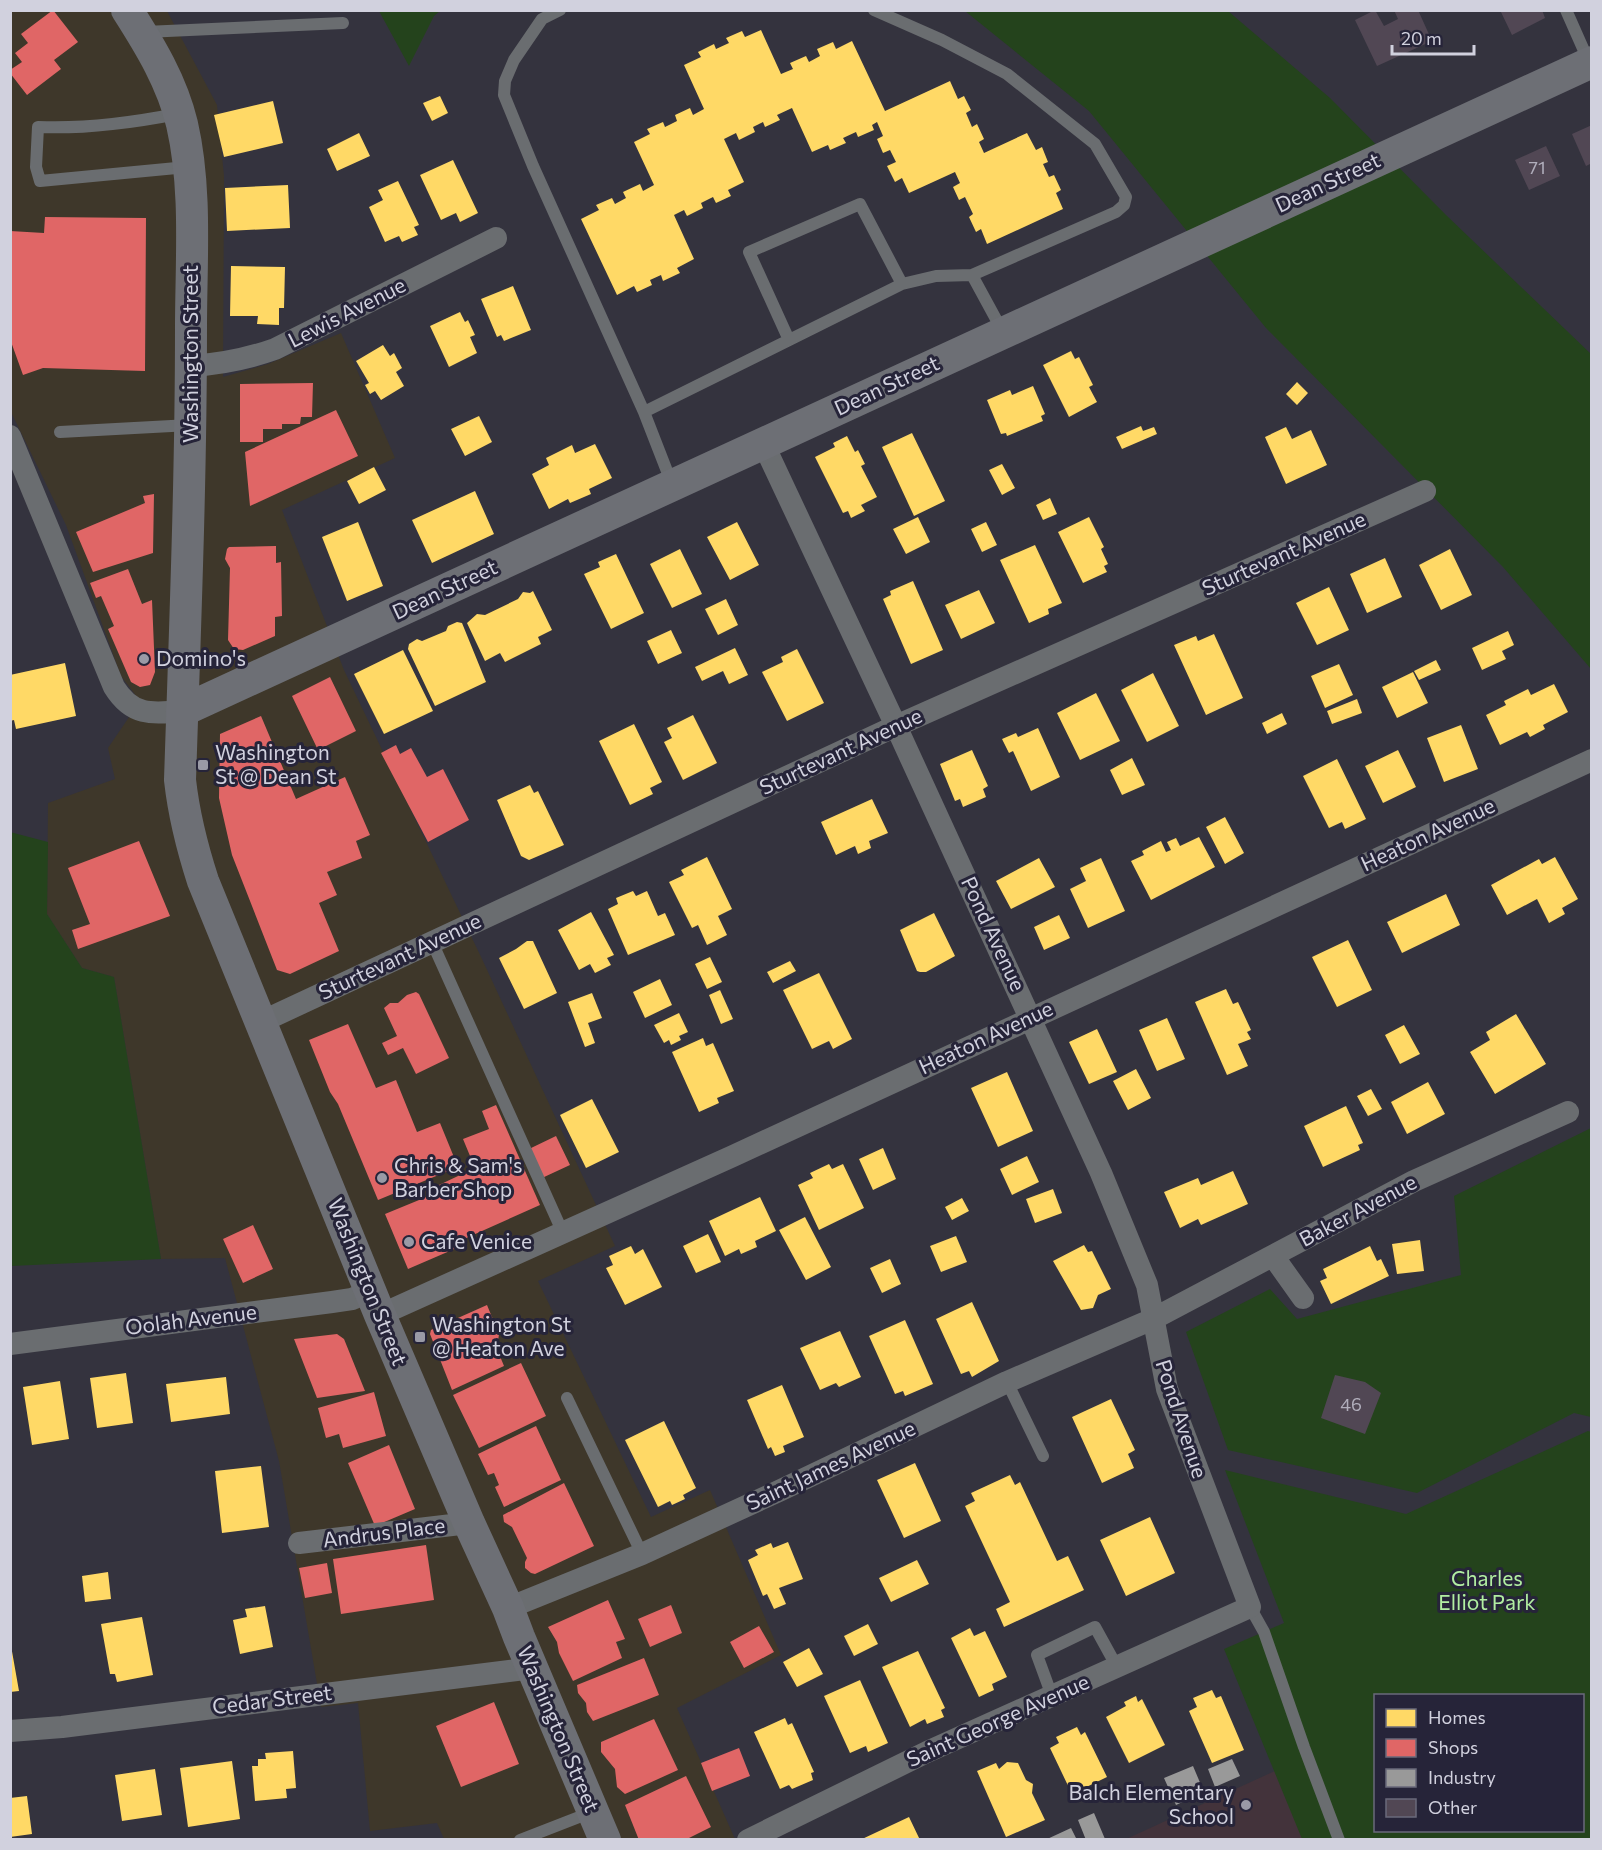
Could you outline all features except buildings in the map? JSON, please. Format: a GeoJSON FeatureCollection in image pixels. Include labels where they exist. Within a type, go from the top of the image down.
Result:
{"type":"FeatureCollection","features":[{"type":"Feature","properties":{"kind":"main road","name":"Washington Street"},"geometry":{"type":"LineString","coordinates":[[134,21],[157,58],[173,93],[189,167],[191,425],[180,780],[183,812],[190,842],[203,881],[375,1303],[534,1668],[605,1839]]}},
{"type":"Feature","properties":{"kind":"main road","name":"Dean Street"},"geometry":{"type":"LineString","coordinates":[[182,711],[1591,62]]}},
{"type":"Feature","properties":{"kind":"street","name":"Lewis Avenue"},"geometry":{"type":"LineString","coordinates":[[191,366],[246,359],[275,349],[496,238]]}},
{"type":"Feature","properties":{"kind":"street"},"geometry":{"type":"LineString","coordinates":[[10,436],[114,687],[122,700],[135,709],[148,713],[182,711]]}},
{"type":"Feature","properties":{"kind":"street","name":"Pond Avenue"},"geometry":{"type":"LineString","coordinates":[[763,443],[1031,1017],[1101,1173],[1147,1285],[1167,1389],[1250,1607]]}},
{"type":"Feature","properties":{"kind":"street","name":"Sturtevant Avenue"},"geometry":{"type":"LineString","coordinates":[[261,1022],[896,726],[1425,491]]}},
{"type":"Feature","properties":{"kind":"street","name":"Heaton Avenue"},"geometry":{"type":"LineString","coordinates":[[375,1303],[563,1233],[1592,760]]}},
{"type":"Feature","properties":{"kind":"street","name":"Baker Avenue"},"geometry":{"type":"LineString","coordinates":[[1153,1318],[1414,1181],[1568,1113]]}},
{"type":"Feature","properties":{"kind":"street"},"geometry":{"type":"LineString","coordinates":[[1273,1256],[1303,1298]]}},
{"type":"Feature","properties":{"kind":"street","name":"Oolah Avenue"},"geometry":{"type":"LineString","coordinates":[[10,1344],[352,1299],[375,1303]]}},
{"type":"Feature","properties":{"kind":"street","name":"Saint James Avenue"},"geometry":{"type":"LineString","coordinates":[[508,1608],[642,1554],[1007,1382],[1153,1318]]}},
{"type":"Feature","properties":{"kind":"street","name":"Andrus Place"},"geometry":{"type":"LineString","coordinates":[[299,1543],[469,1523]]}},
{"type":"Feature","properties":{"kind":"street","name":"Saint George Avenue"},"geometry":{"type":"LineString","coordinates":[[748,1839],[927,1752],[1250,1607]]}},
{"type":"Feature","properties":{"kind":"street","name":"Cedar Street"},"geometry":{"type":"LineString","coordinates":[[10,1731],[62,1727],[534,1668]]}},
{"type":"Feature","properties":{"kind":"lane"},"geometry":{"type":"LineString","coordinates":[[560,10],[542,19],[514,60],[505,81],[504,94],[533,166],[644,412],[673,485]]}},
{"type":"Feature","properties":{"kind":"lane"},"geometry":{"type":"LineString","coordinates":[[644,412],[902,284],[936,276],[972,275],[1116,212],[1124,205],[1126,197],[1095,144],[1006,74],[942,40],[874,10]]}},
{"type":"Feature","properties":{"kind":"lane"},"geometry":{"type":"LineString","coordinates":[[1566,10],[1591,62]]}},
{"type":"Feature","properties":{"kind":"lane"},"geometry":{"type":"LineString","coordinates":[[134,21],[344,23]]}},
{"type":"Feature","properties":{"kind":"lane"},"geometry":{"type":"LineString","coordinates":[[179,114],[128,123],[68,128],[38,127],[36,167],[40,181],[189,167]]}},
{"type":"Feature","properties":{"kind":"lane"},"geometry":{"type":"LineString","coordinates":[[789,340],[748,252],[860,204],[902,284]]}},
{"type":"Feature","properties":{"kind":"lane"},"geometry":{"type":"LineString","coordinates":[[972,275],[1003,333]]}},
{"type":"Feature","properties":{"kind":"lane"},"geometry":{"type":"LineString","coordinates":[[60,432],[191,425]]}},
{"type":"Feature","properties":{"kind":"lane"},"geometry":{"type":"LineString","coordinates":[[432,942],[563,1233]]}},
{"type":"Feature","properties":{"kind":"lane"},"geometry":{"type":"LineString","coordinates":[[1007,1382],[1043,1456]]}},
{"type":"Feature","properties":{"kind":"lane"},"geometry":{"type":"LineString","coordinates":[[567,1398],[642,1554]]}},
{"type":"Feature","properties":{"kind":"lane"},"geometry":{"type":"LineString","coordinates":[[1250,1607],[1264,1632],[1339,1839]]}},
{"type":"Feature","properties":{"kind":"lane"},"geometry":{"type":"LineString","coordinates":[[1052,1696],[1037,1655],[1095,1627],[1117,1667]]}},
{"type":"Feature","properties":{"kind":"lane"},"geometry":{"type":"LineString","coordinates":[[520,1839],[593,1811]]}},
{"type":"Feature","properties":{"kind":"shaded area"},"geometry":{"type":"Polygon","coordinates":[[[11,11],[167,11],[217,105],[224,176],[223,377],[268,364],[341,333],[395,458],[282,510],[344,670],[482,959],[615,1246],[538,1281],[651,1517],[710,1490],[781,1655],[677,1708],[735,1839],[444,1839],[437,1823],[370,1831],[358,1703],[321,1707],[279,1461],[225,1258],[161,1259],[114,977],[82,968],[47,914],[48,803],[115,779],[108,748],[140,701],[121,676],[66,525],[11,412],[11,11]]]}},
{"type":"Feature","properties":{"kind":"shaded area","name":"Balch Elementary School"},"geometry":{"type":"Polygon","coordinates":[[[1277,1770],[1305,1840],[1124,1840],[1277,1770]]]}},
{"type":"Feature","properties":{"kind":"green space"},"geometry":{"type":"Polygon","coordinates":[[[379,11],[440,11],[434,16],[409,66],[379,11]]]}},
{"type":"Feature","properties":{"kind":"green space"},"geometry":{"type":"Polygon","coordinates":[[[965,11],[1228,11],[1330,98],[1446,215],[1591,354],[1591,669],[1503,567],[1266,328],[1089,111],[965,11]]]}},
{"type":"Feature","properties":{"kind":"green space"},"geometry":{"type":"Polygon","coordinates":[[[10,832],[48,842],[47,914],[82,968],[114,977],[161,1259],[11,1266],[10,832]]]}},
{"type":"Feature","properties":{"kind":"green space"},"geometry":{"type":"Polygon","coordinates":[[[1591,1128],[1591,1417],[1574,1413],[1417,1493],[1228,1450],[1186,1332],[1270,1289],[1297,1319],[1461,1275],[1454,1196],[1591,1128]]]}},
{"type":"Feature","properties":{"kind":"green space","name":"Charles Elliot Park"},"geometry":{"type":"Polygon","coordinates":[[[1588,1431],[1591,1432],[1591,1839],[1302,1839],[1224,1649],[1284,1623],[1225,1470],[1406,1514],[1588,1431]]]}},
{"type":"Feature","properties":{"kind":"place","name":"Domino's"},"geometry":{"type":"Point","coordinates":[144,659]}},
{"type":"Feature","properties":{"kind":"place","name":"Washington St @ Dean St"},"geometry":{"type":"Point","coordinates":[203,765]}},
{"type":"Feature","properties":{"kind":"place","name":"Chris & Sam's Barber Shop"},"geometry":{"type":"Point","coordinates":[382,1178]}},
{"type":"Feature","properties":{"kind":"place","name":"Cafe Venice"},"geometry":{"type":"Point","coordinates":[409,1242]}},
{"type":"Feature","properties":{"kind":"place","name":"Washington St @ Heaton Ave"},"geometry":{"type":"Point","coordinates":[420,1337]}},
{"type":"Feature","properties":{"kind":"place","name":"Balch Elementary School"},"geometry":{"type":"Point","coordinates":[1246,1805]}}]}
